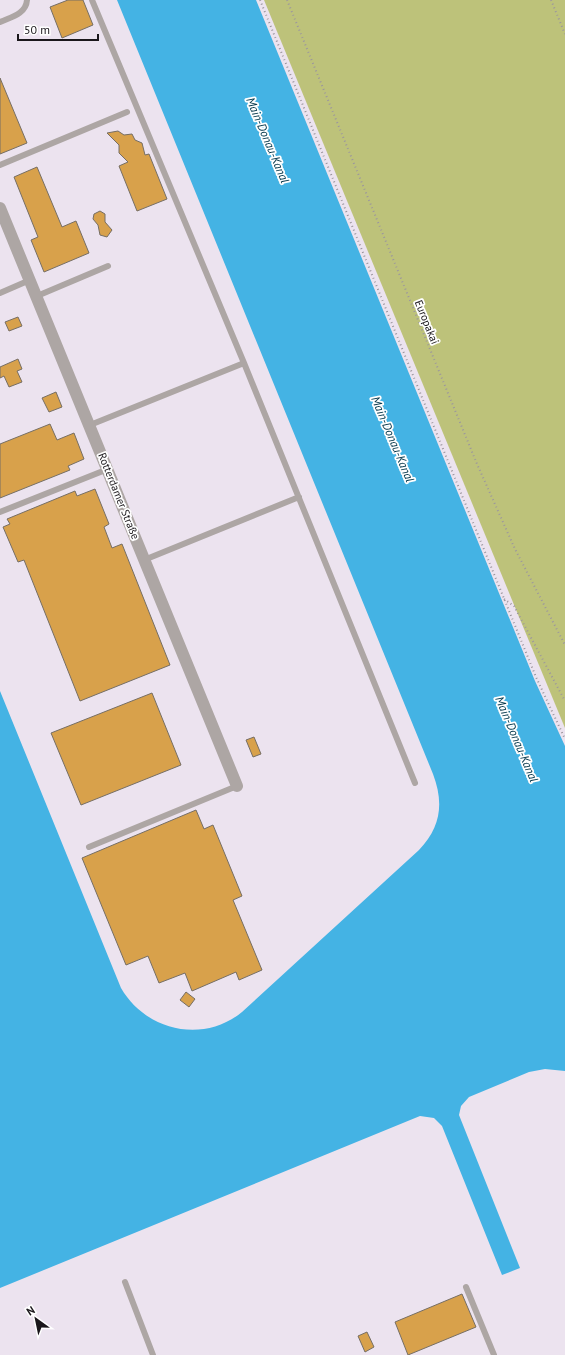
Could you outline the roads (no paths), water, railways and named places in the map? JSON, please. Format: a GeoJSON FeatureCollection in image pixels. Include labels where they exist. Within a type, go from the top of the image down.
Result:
{"type":"FeatureCollection","features":[{"type":"Feature","properties":{"kind":"street","name":"Rotterdamer Straße"},"geometry":{"type":"LineString","coordinates":[[0,208],[237,786]]}},
{"type":"Feature","properties":{"kind":"lane"},"geometry":{"type":"LineString","coordinates":[[0,22],[23,12],[27,6],[27,0]]}},
{"type":"Feature","properties":{"kind":"lane"},"geometry":{"type":"LineString","coordinates":[[92,0],[244,363],[415,783]]}},
{"type":"Feature","properties":{"kind":"lane"},"geometry":{"type":"LineString","coordinates":[[0,165],[127,112]]}},
{"type":"Feature","properties":{"kind":"lane"},"geometry":{"type":"LineString","coordinates":[[37,296],[108,266]]}},
{"type":"Feature","properties":{"kind":"lane"},"geometry":{"type":"LineString","coordinates":[[0,293],[30,280]]}},
{"type":"Feature","properties":{"kind":"lane"},"geometry":{"type":"LineString","coordinates":[[90,425],[244,363]]}},
{"type":"Feature","properties":{"kind":"lane"},"geometry":{"type":"LineString","coordinates":[[0,512],[108,469]]}},
{"type":"Feature","properties":{"kind":"lane"},"geometry":{"type":"LineString","coordinates":[[144,560],[299,497]]}},
{"type":"Feature","properties":{"kind":"lane"},"geometry":{"type":"LineString","coordinates":[[89,846],[237,786]]}},
{"type":"Feature","properties":{"kind":"lane"},"geometry":{"type":"LineString","coordinates":[[125,1282],[153,1355]]}},
{"type":"Feature","properties":{"kind":"lane"},"geometry":{"type":"LineString","coordinates":[[466,1287],[494,1355]]}},
{"type":"Feature","properties":{"kind":"water","name":"Main-Donau-Kanal"},"geometry":{"type":"Polygon","coordinates":[[[117,0],[256,0],[535,681],[565,746],[565,1071],[545,1069],[529,1072],[469,1097],[461,1106],[459,1115],[520,1268],[502,1275],[442,1126],[434,1118],[420,1116],[0,1288],[0,691],[121,988],[132,1003],[145,1014],[160,1023],[176,1028],[193,1030],[210,1028],[227,1022],[242,1012],[419,850],[432,832],[436,823],[439,805],[439,795],[433,774],[117,0]]]}}]}
